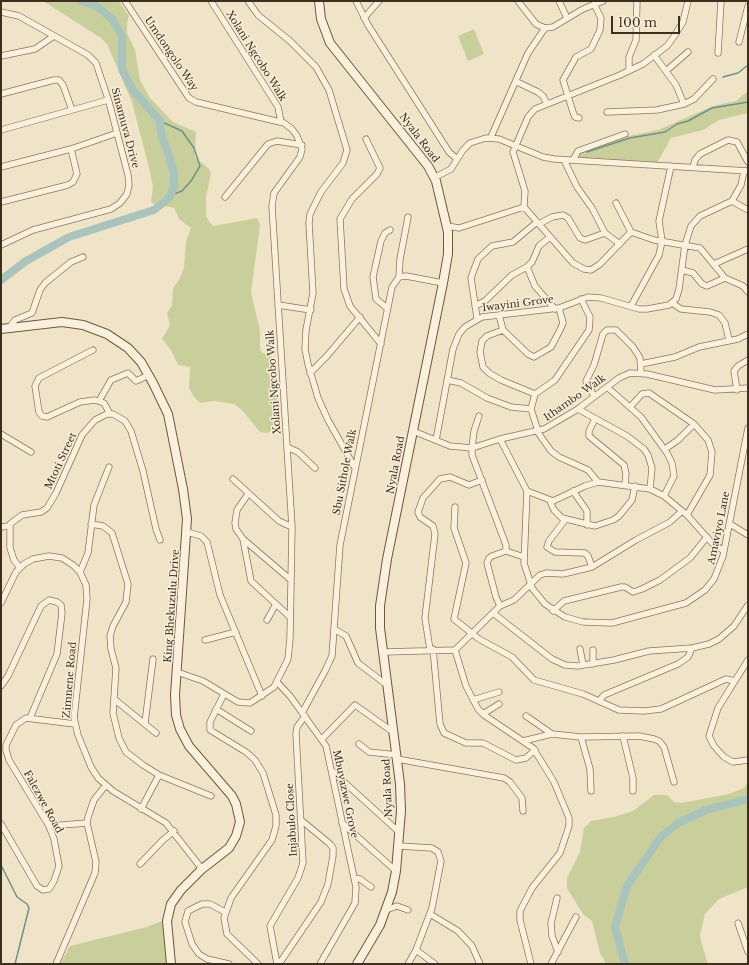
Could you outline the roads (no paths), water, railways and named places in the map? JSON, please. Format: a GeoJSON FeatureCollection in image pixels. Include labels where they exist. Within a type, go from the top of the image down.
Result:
{"type":"FeatureCollection","features":[{"type":"Feature","properties":{"kind":"street","name":"Umdongolo Way"},"geometry":{"type":"LineString","coordinates":[[125,1],[191,100],[281,122]]}},
{"type":"Feature","properties":{"kind":"street","name":"Xolani Ngcobo Walk"},"geometry":{"type":"LineString","coordinates":[[211,1],[278,107],[281,122]]}},
{"type":"Feature","properties":{"kind":"street"},"geometry":{"type":"LineString","coordinates":[[248,1],[258,15],[290,41],[316,67],[329,90],[347,150],[342,163],[321,192],[310,214],[309,223],[313,293],[305,341],[310,372],[328,420],[355,468]]}},
{"type":"Feature","properties":{"kind":"street","name":"Nyala Road"},"geometry":{"type":"LineString","coordinates":[[318,1],[320,19],[330,43],[419,153],[434,178],[447,226],[448,254],[383,586],[380,622],[397,757],[400,832],[396,871],[386,910],[376,934],[357,964]]}},
{"type":"Feature","properties":{"kind":"street"},"geometry":{"type":"LineString","coordinates":[[356,1],[364,18],[449,152],[457,159]]}},
{"type":"Feature","properties":{"kind":"street"},"geometry":{"type":"LineString","coordinates":[[364,18],[379,1]]}},
{"type":"Feature","properties":{"kind":"street"},"geometry":{"type":"LineString","coordinates":[[518,1],[536,24],[545,28],[552,27],[594,4],[603,1]]}},
{"type":"Feature","properties":{"kind":"street"},"geometry":{"type":"LineString","coordinates":[[559,1],[567,18]]}},
{"type":"Feature","properties":{"kind":"street"},"geometry":{"type":"LineString","coordinates":[[629,71],[629,57],[636,40],[637,1]]}},
{"type":"Feature","properties":{"kind":"street"},"geometry":{"type":"LineString","coordinates":[[631,232],[600,264],[588,270],[573,262],[524,208],[525,191],[513,157],[515,146],[528,117],[535,109],[629,71],[670,43],[680,29],[688,1]]}},
{"type":"Feature","properties":{"kind":"street"},"geometry":{"type":"LineString","coordinates":[[718,53],[721,1]]}},
{"type":"Feature","properties":{"kind":"street"},"geometry":{"type":"LineString","coordinates":[[579,118],[574,115],[563,82],[576,57],[591,49],[601,26],[601,18],[594,4]]}},
{"type":"Feature","properties":{"kind":"street"},"geometry":{"type":"LineString","coordinates":[[739,42],[748,6]]}},
{"type":"Feature","properties":{"kind":"street","name":"Sinamuva Drive"},"geometry":{"type":"LineString","coordinates":[[1,12],[18,16],[88,56],[96,63],[117,133],[128,175],[129,185],[127,194],[120,203],[111,209],[33,230],[1,245]]}},
{"type":"Feature","properties":{"kind":"street"},"geometry":{"type":"LineString","coordinates":[[491,138],[528,52],[545,28]]}},
{"type":"Feature","properties":{"kind":"street"},"geometry":{"type":"LineString","coordinates":[[1,56],[35,49],[54,36]]}},
{"type":"Feature","properties":{"kind":"street"},"geometry":{"type":"LineString","coordinates":[[666,71],[688,52]]}},
{"type":"Feature","properties":{"kind":"street"},"geometry":{"type":"LineString","coordinates":[[654,55],[676,85],[684,104]]}},
{"type":"Feature","properties":{"kind":"street"},"geometry":{"type":"LineString","coordinates":[[607,112],[657,110],[684,104],[694,99],[713,79]]}},
{"type":"Feature","properties":{"kind":"street"},"geometry":{"type":"LineString","coordinates":[[1,94],[59,80],[63,85],[72,110]]}},
{"type":"Feature","properties":{"kind":"street"},"geometry":{"type":"LineString","coordinates":[[516,82],[538,92],[543,96],[547,104]]}},
{"type":"Feature","properties":{"kind":"street"},"geometry":{"type":"LineString","coordinates":[[1,130],[108,100]]}},
{"type":"Feature","properties":{"kind":"street"},"geometry":{"type":"LineString","coordinates":[[281,122],[292,129],[302,145]]}},
{"type":"Feature","properties":{"kind":"street"},"geometry":{"type":"LineString","coordinates":[[1,167],[71,149],[117,133]]}},
{"type":"Feature","properties":{"kind":"street"},"geometry":{"type":"LineString","coordinates":[[573,160],[578,151],[625,134]]}},
{"type":"Feature","properties":{"kind":"street"},"geometry":{"type":"LineString","coordinates":[[434,178],[447,172],[470,143],[478,139],[491,138],[543,158],[746,171],[741,185],[732,201],[695,220],[691,226],[685,244],[678,294],[672,303],[681,309],[710,312],[719,315],[725,323],[729,340]]}},
{"type":"Feature","properties":{"kind":"street"},"geometry":{"type":"LineString","coordinates":[[366,139],[379,164],[379,172],[345,209],[340,219],[339,227],[345,296],[350,306],[381,344]]}},
{"type":"Feature","properties":{"kind":"street"},"geometry":{"type":"LineString","coordinates":[[693,167],[695,160],[700,154],[731,140],[740,146],[748,162]]}},
{"type":"Feature","properties":{"kind":"street"},"geometry":{"type":"LineString","coordinates":[[225,197],[268,144],[274,141],[302,145]]}},
{"type":"Feature","properties":{"kind":"street","name":"Xolani Ngcobo Walk"},"geometry":{"type":"LineString","coordinates":[[176,672],[203,681],[224,694],[245,704],[250,703],[262,696],[277,682],[288,659],[292,527],[273,199],[278,186],[302,154],[302,145]]}},
{"type":"Feature","properties":{"kind":"street"},"geometry":{"type":"LineString","coordinates":[[1,202],[68,185],[73,182],[77,174],[71,149]]}},
{"type":"Feature","properties":{"kind":"street"},"geometry":{"type":"LineString","coordinates":[[564,160],[577,187],[592,208],[605,233],[620,244]]}},
{"type":"Feature","properties":{"kind":"street"},"geometry":{"type":"LineString","coordinates":[[631,306],[657,260],[662,241],[659,221],[671,166]]}},
{"type":"Feature","properties":{"kind":"street"},"geometry":{"type":"LineString","coordinates":[[732,201],[748,210]]}},
{"type":"Feature","properties":{"kind":"street"},"geometry":{"type":"LineString","coordinates":[[616,203],[631,232],[645,238],[685,244],[700,248],[725,278],[743,286],[748,292]]}},
{"type":"Feature","properties":{"kind":"street"},"geometry":{"type":"LineString","coordinates":[[447,226],[459,228],[524,208]]}},
{"type":"Feature","properties":{"kind":"street"},"geometry":{"type":"LineString","coordinates":[[477,318],[471,278],[481,255],[492,246],[513,242],[538,223],[552,217],[563,215],[568,218],[580,238],[585,240],[605,233]]}},
{"type":"Feature","properties":{"kind":"street"},"geometry":{"type":"LineString","coordinates":[[408,217],[400,259],[399,277],[406,276],[442,283]]}},
{"type":"Feature","properties":{"kind":"street"},"geometry":{"type":"LineString","coordinates":[[387,308],[376,299],[373,277],[381,242],[385,233],[390,230]]}},
{"type":"Feature","properties":{"kind":"street"},"geometry":{"type":"LineString","coordinates":[[475,306],[485,301],[512,275],[527,267],[535,257],[539,246],[550,237]]}},
{"type":"Feature","properties":{"kind":"street"},"geometry":{"type":"LineString","coordinates":[[714,264],[748,249]]}},
{"type":"Feature","properties":{"kind":"street"},"geometry":{"type":"LineString","coordinates":[[5,328],[15,320],[32,313],[40,290],[45,283],[71,262],[83,257]]}},
{"type":"Feature","properties":{"kind":"street"},"geometry":{"type":"LineString","coordinates":[[500,315],[503,330],[528,354],[538,356],[551,348],[562,323],[557,308],[535,286],[527,267]]}},
{"type":"Feature","properties":{"kind":"street"},"geometry":{"type":"LineString","coordinates":[[682,270],[693,273],[702,284],[708,286],[725,278]]}},
{"type":"Feature","properties":{"kind":"street","name":"Sbu Sithole Walk"},"geometry":{"type":"LineString","coordinates":[[303,714],[332,656],[338,557],[387,308],[392,287],[399,277]]}},
{"type":"Feature","properties":{"kind":"street","name":"Iwayini Grove"},"geometry":{"type":"LineString","coordinates":[[436,440],[453,349],[459,334],[465,327],[477,318],[557,308],[582,299],[597,297],[647,309],[666,306],[672,303]]}},
{"type":"Feature","properties":{"kind":"street"},"geometry":{"type":"LineString","coordinates":[[582,299],[590,317],[589,330],[555,380],[535,394],[532,409],[541,438],[555,455],[588,470],[598,482]]}},
{"type":"Feature","properties":{"kind":"street"},"geometry":{"type":"LineString","coordinates":[[278,305],[311,310]]}},
{"type":"Feature","properties":{"kind":"street"},"geometry":{"type":"LineString","coordinates":[[310,372],[326,357],[360,317]]}},
{"type":"Feature","properties":{"kind":"street","name":"King Bhekuzulu Drive"},"geometry":{"type":"LineString","coordinates":[[5,328],[62,322],[91,327],[108,334],[128,348],[141,362],[168,414],[185,498],[187,532],[174,702],[180,729],[189,746],[232,796],[239,815],[238,830],[232,843],[223,853],[202,869],[181,890],[169,909],[167,931],[171,964]]}},
{"type":"Feature","properties":{"kind":"street"},"geometry":{"type":"LineString","coordinates":[[503,330],[488,336],[482,341],[480,352],[483,367],[489,373],[501,380],[535,394]]}},
{"type":"Feature","properties":{"kind":"street"},"geometry":{"type":"LineString","coordinates":[[594,396],[586,381],[594,365],[603,334],[607,330],[615,330],[628,340],[637,352],[641,364],[641,373]]}},
{"type":"Feature","properties":{"kind":"street"},"geometry":{"type":"LineString","coordinates":[[641,364],[675,357],[699,347],[748,334]]}},
{"type":"Feature","properties":{"kind":"street"},"geometry":{"type":"LineString","coordinates":[[93,350],[39,378],[36,381],[35,392],[39,412],[44,417],[80,402],[89,400],[99,401],[106,407],[110,414],[125,420],[131,431],[143,471],[156,529],[160,540]]}},
{"type":"Feature","properties":{"kind":"street"},"geometry":{"type":"LineString","coordinates":[[736,390],[734,371],[738,366],[748,360]]}},
{"type":"Feature","properties":{"kind":"street"},"geometry":{"type":"LineString","coordinates":[[99,401],[111,380],[128,373],[136,381],[149,375]]}},
{"type":"Feature","properties":{"kind":"street","name":"Ithambo Walk"},"geometry":{"type":"LineString","coordinates":[[413,431],[450,446],[472,448],[500,439],[539,431],[553,425],[578,409],[627,373],[641,373],[707,389],[736,390],[748,388]]}},
{"type":"Feature","properties":{"kind":"street"},"geometry":{"type":"LineString","coordinates":[[447,380],[461,383],[487,398],[511,407],[532,409]]}},
{"type":"Feature","properties":{"kind":"street"},"geometry":{"type":"LineString","coordinates":[[607,387],[643,419],[665,449],[672,463],[674,473],[672,482],[664,496]]}},
{"type":"Feature","properties":{"kind":"street"},"geometry":{"type":"LineString","coordinates":[[630,407],[642,394],[649,393],[694,424],[706,437],[712,448],[711,470],[708,481],[687,515]]}},
{"type":"Feature","properties":{"kind":"street"},"geometry":{"type":"LineString","coordinates":[[578,409],[595,420],[627,436],[644,449],[648,455],[652,468],[650,489]]}},
{"type":"Feature","properties":{"kind":"street","name":"Mtoti Street"},"geometry":{"type":"LineString","coordinates":[[9,526],[13,521],[22,515],[41,512],[48,508],[56,494],[82,435],[95,420],[110,414]]}},
{"type":"Feature","properties":{"kind":"street"},"geometry":{"type":"LineString","coordinates":[[479,416],[472,448],[472,456],[506,545],[506,551]]}},
{"type":"Feature","properties":{"kind":"street"},"geometry":{"type":"LineString","coordinates":[[595,420],[588,436],[624,466],[626,474],[625,485]]}},
{"type":"Feature","properties":{"kind":"street"},"geometry":{"type":"LineString","coordinates":[[665,449],[678,440],[694,424]]}},
{"type":"Feature","properties":{"kind":"street","name":"Amaviyo Lane"},"geometry":{"type":"LineString","coordinates":[[500,439],[527,491],[524,557],[530,584],[542,601],[553,611],[574,620],[612,623],[637,618],[686,603],[699,595],[710,585],[719,571],[724,551],[748,428]]}},
{"type":"Feature","properties":{"kind":"street"},"geometry":{"type":"LineString","coordinates":[[1,434],[31,452]]}},
{"type":"Feature","properties":{"kind":"street"},"geometry":{"type":"LineString","coordinates":[[287,447],[298,452],[315,468]]}},
{"type":"Feature","properties":{"kind":"street"},"geometry":{"type":"LineString","coordinates":[[1,603],[13,577],[20,568],[33,559],[49,556],[68,561],[80,572],[87,557],[94,505],[109,467]]}},
{"type":"Feature","properties":{"kind":"street"},"geometry":{"type":"LineString","coordinates":[[482,480],[469,485],[450,477],[440,479],[427,492],[418,512],[420,517],[433,526],[435,534],[425,618],[431,650],[440,728],[444,732],[466,743],[483,743],[516,760],[526,758],[535,750]]}},
{"type":"Feature","properties":{"kind":"street"},"geometry":{"type":"LineString","coordinates":[[232,479],[279,521],[292,527]]}},
{"type":"Feature","properties":{"kind":"street"},"geometry":{"type":"LineString","coordinates":[[550,501],[598,482],[650,489],[664,496],[682,510],[714,545],[724,551]]}},
{"type":"Feature","properties":{"kind":"street"},"geometry":{"type":"LineString","coordinates":[[527,491],[550,501],[556,513],[565,520],[598,526],[619,516],[632,500],[635,486]]}},
{"type":"Feature","properties":{"kind":"street"},"geometry":{"type":"LineString","coordinates":[[573,491],[587,511],[587,525]]}},
{"type":"Feature","properties":{"kind":"street"},"geometry":{"type":"LineString","coordinates":[[248,494],[240,504],[235,519],[236,529],[243,539],[291,580]]}},
{"type":"Feature","properties":{"kind":"street"},"geometry":{"type":"LineString","coordinates":[[456,507],[454,527],[466,563],[454,618],[472,634],[512,657],[534,680],[583,694],[620,710],[652,711],[686,698],[726,678],[735,681]]}},
{"type":"Feature","properties":{"kind":"street"},"geometry":{"type":"LineString","coordinates":[[384,652],[455,650],[500,606],[514,600],[544,573],[563,574],[592,567],[636,540],[670,522],[682,510]]}},
{"type":"Feature","properties":{"kind":"street"},"geometry":{"type":"LineString","coordinates":[[565,520],[549,541],[547,547],[555,552],[585,553],[592,567]]}},
{"type":"Feature","properties":{"kind":"street"},"geometry":{"type":"LineString","coordinates":[[91,524],[103,526],[112,533],[128,584],[126,602],[113,626],[110,636],[111,649],[116,668],[114,721],[123,746],[136,761],[158,775],[211,796]]}},
{"type":"Feature","properties":{"kind":"street"},"geometry":{"type":"LineString","coordinates":[[730,524],[748,534]]}},
{"type":"Feature","properties":{"kind":"street"},"geometry":{"type":"LineString","coordinates":[[1,527],[9,526],[11,552],[20,568]]}},
{"type":"Feature","properties":{"kind":"street"},"geometry":{"type":"LineString","coordinates":[[187,532],[201,536],[207,542],[218,587],[262,696]]}},
{"type":"Feature","properties":{"kind":"street"},"geometry":{"type":"LineString","coordinates":[[553,611],[564,601],[625,587],[635,592],[660,580],[690,558],[707,537]]}},
{"type":"Feature","properties":{"kind":"street"},"geometry":{"type":"LineString","coordinates":[[243,539],[251,581],[290,617]]}},
{"type":"Feature","properties":{"kind":"street"},"geometry":{"type":"LineString","coordinates":[[500,606],[496,597],[487,563],[489,558],[506,551],[524,557]]}},
{"type":"Feature","properties":{"kind":"street","name":"Zimnene Road"},"geometry":{"type":"LineString","coordinates":[[80,572],[86,585],[87,599],[74,708],[75,724],[91,767],[106,785],[141,809],[159,818],[174,831],[202,869]]}},
{"type":"Feature","properties":{"kind":"street"},"geometry":{"type":"LineString","coordinates":[[1,686],[8,676],[41,606],[49,600],[57,602],[61,605],[62,613],[57,654],[30,718],[75,724]]}},
{"type":"Feature","properties":{"kind":"street"},"geometry":{"type":"LineString","coordinates":[[267,620],[276,604]]}},
{"type":"Feature","properties":{"kind":"street"},"geometry":{"type":"LineString","coordinates":[[494,613],[552,659],[569,666],[593,664],[649,651],[692,648],[709,644],[724,635],[738,623],[748,605]]}},
{"type":"Feature","properties":{"kind":"street"},"geometry":{"type":"LineString","coordinates":[[334,629],[346,636],[358,663],[387,685]]}},
{"type":"Feature","properties":{"kind":"street"},"geometry":{"type":"LineString","coordinates":[[205,640],[236,632]]}},
{"type":"Feature","properties":{"kind":"street"},"geometry":{"type":"LineString","coordinates":[[599,701],[604,696],[678,664],[688,657],[692,648]]}},
{"type":"Feature","properties":{"kind":"street"},"geometry":{"type":"LineString","coordinates":[[580,649],[583,665]]}},
{"type":"Feature","properties":{"kind":"street"},"geometry":{"type":"LineString","coordinates":[[455,650],[473,700],[483,714],[535,750],[558,788],[568,814],[569,823],[560,853],[532,888],[520,911],[520,920],[531,964]]}},
{"type":"Feature","properties":{"kind":"street"},"geometry":{"type":"LineString","coordinates":[[592,650],[593,664]]}},
{"type":"Feature","properties":{"kind":"street"},"geometry":{"type":"LineString","coordinates":[[145,723],[153,659]]}},
{"type":"Feature","properties":{"kind":"street"},"geometry":{"type":"LineString","coordinates":[[748,660],[716,712],[710,730],[710,739],[719,754],[726,759],[738,762],[748,760]]}},
{"type":"Feature","properties":{"kind":"street","name":"Mbuyazwe Grove"},"geometry":{"type":"LineString","coordinates":[[277,682],[322,739],[327,751],[354,878],[356,894],[355,903],[320,964]]}},
{"type":"Feature","properties":{"kind":"street"},"geometry":{"type":"LineString","coordinates":[[473,700],[499,692]]}},
{"type":"Feature","properties":{"kind":"street"},"geometry":{"type":"LineString","coordinates":[[224,694],[210,722],[210,730],[246,752],[255,760],[262,773],[276,815],[276,826],[272,840],[231,898],[225,912],[224,922],[227,934],[258,964]]}},
{"type":"Feature","properties":{"kind":"street"},"geometry":{"type":"LineString","coordinates":[[114,699],[156,733]]}},
{"type":"Feature","properties":{"kind":"street"},"geometry":{"type":"LineString","coordinates":[[483,714],[499,704]]}},
{"type":"Feature","properties":{"kind":"street"},"geometry":{"type":"LineString","coordinates":[[322,739],[355,705],[393,732]]}},
{"type":"Feature","properties":{"kind":"street"},"geometry":{"type":"LineString","coordinates":[[216,709],[250,731]]}},
{"type":"Feature","properties":{"kind":"street","name":"Injabulo Close"},"geometry":{"type":"LineString","coordinates":[[278,964],[270,926],[302,870],[303,855],[296,734],[297,727],[303,714]]}},
{"type":"Feature","properties":{"kind":"street"},"geometry":{"type":"LineString","coordinates":[[526,716],[552,734]]}},
{"type":"Feature","properties":{"kind":"street","name":"Falezwe Road"},"geometry":{"type":"LineString","coordinates":[[1,824],[37,886],[45,891],[49,889],[54,881],[59,862],[54,839],[49,826],[3,748],[16,725],[22,720],[30,718]]}},
{"type":"Feature","properties":{"kind":"street"},"geometry":{"type":"LineString","coordinates":[[523,741],[552,734],[581,737],[644,736],[662,743],[666,751],[674,782]]}},
{"type":"Feature","properties":{"kind":"street"},"geometry":{"type":"LineString","coordinates":[[623,736],[633,778],[633,791]]}},
{"type":"Feature","properties":{"kind":"street"},"geometry":{"type":"LineString","coordinates":[[581,737],[590,769],[591,791]]}},
{"type":"Feature","properties":{"kind":"street"},"geometry":{"type":"LineString","coordinates":[[359,744],[369,752],[504,778],[510,782],[522,798],[523,811]]}},
{"type":"Feature","properties":{"kind":"street"},"geometry":{"type":"LineString","coordinates":[[332,771],[400,832]]}},
{"type":"Feature","properties":{"kind":"street"},"geometry":{"type":"LineString","coordinates":[[141,809],[158,775]]}},
{"type":"Feature","properties":{"kind":"street"},"geometry":{"type":"LineString","coordinates":[[56,964],[96,869],[95,856],[87,823],[91,805],[106,785]]}},
{"type":"Feature","properties":{"kind":"street"},"geometry":{"type":"LineString","coordinates":[[278,964],[321,902],[328,884],[333,856],[333,848],[330,844],[301,820]]}},
{"type":"Feature","properties":{"kind":"street"},"geometry":{"type":"LineString","coordinates":[[49,826],[87,823]]}},
{"type":"Feature","properties":{"kind":"street"},"geometry":{"type":"LineString","coordinates":[[342,823],[377,852],[396,871]]}},
{"type":"Feature","properties":{"kind":"street"},"geometry":{"type":"LineString","coordinates":[[140,864],[163,840],[174,831]]}},
{"type":"Feature","properties":{"kind":"street"},"geometry":{"type":"LineString","coordinates":[[399,846],[428,847],[436,850],[441,861],[430,914],[416,950],[408,964]]}},
{"type":"Feature","properties":{"kind":"street"},"geometry":{"type":"LineString","coordinates":[[354,878],[360,878],[371,887]]}},
{"type":"Feature","properties":{"kind":"street"},"geometry":{"type":"LineString","coordinates":[[557,898],[551,923],[552,936],[558,952]]}},
{"type":"Feature","properties":{"kind":"street"},"geometry":{"type":"LineString","coordinates":[[225,912],[210,904],[202,904],[190,910],[185,919],[190,939],[199,954],[210,960],[230,964]]}},
{"type":"Feature","properties":{"kind":"street"},"geometry":{"type":"LineString","coordinates":[[386,910],[397,906],[408,910]]}},
{"type":"Feature","properties":{"kind":"street"},"geometry":{"type":"LineString","coordinates":[[430,914],[458,931],[472,946],[480,964]]}},
{"type":"Feature","properties":{"kind":"street"},"geometry":{"type":"LineString","coordinates":[[551,964],[576,917]]}},
{"type":"Feature","properties":{"kind":"street"},"geometry":{"type":"LineString","coordinates":[[738,923],[748,952]]}},
{"type":"Feature","properties":{"kind":"street"},"geometry":{"type":"LineString","coordinates":[[416,950],[435,964]]}},
{"type":"Feature","properties":{"kind":"waterway"},"geometry":{"type":"LineString","coordinates":[[1,280],[26,261],[69,237],[154,210],[169,198],[174,187],[174,172],[161,133],[160,121],[132,89],[122,69],[122,37],[113,20],[97,6],[81,1]]}},
{"type":"Feature","properties":{"kind":"waterway"},"geometry":{"type":"LineString","coordinates":[[723,77],[738,73],[748,65]]}},
{"type":"Feature","properties":{"kind":"waterway"},"geometry":{"type":"LineString","coordinates":[[587,152],[630,138],[665,132],[677,124],[688,121],[712,108],[748,102]]}},
{"type":"Feature","properties":{"kind":"waterway"},"geometry":{"type":"LineString","coordinates":[[160,121],[182,131],[194,148],[200,166],[191,181],[182,191],[171,195]]}},
{"type":"Feature","properties":{"kind":"waterway"},"geometry":{"type":"LineString","coordinates":[[625,964],[615,927],[627,886],[660,838],[678,823],[706,810],[748,799]]}},
{"type":"Feature","properties":{"kind":"waterway"},"geometry":{"type":"LineString","coordinates":[[1,865],[17,897],[27,904],[29,908],[15,964]]}}]}
